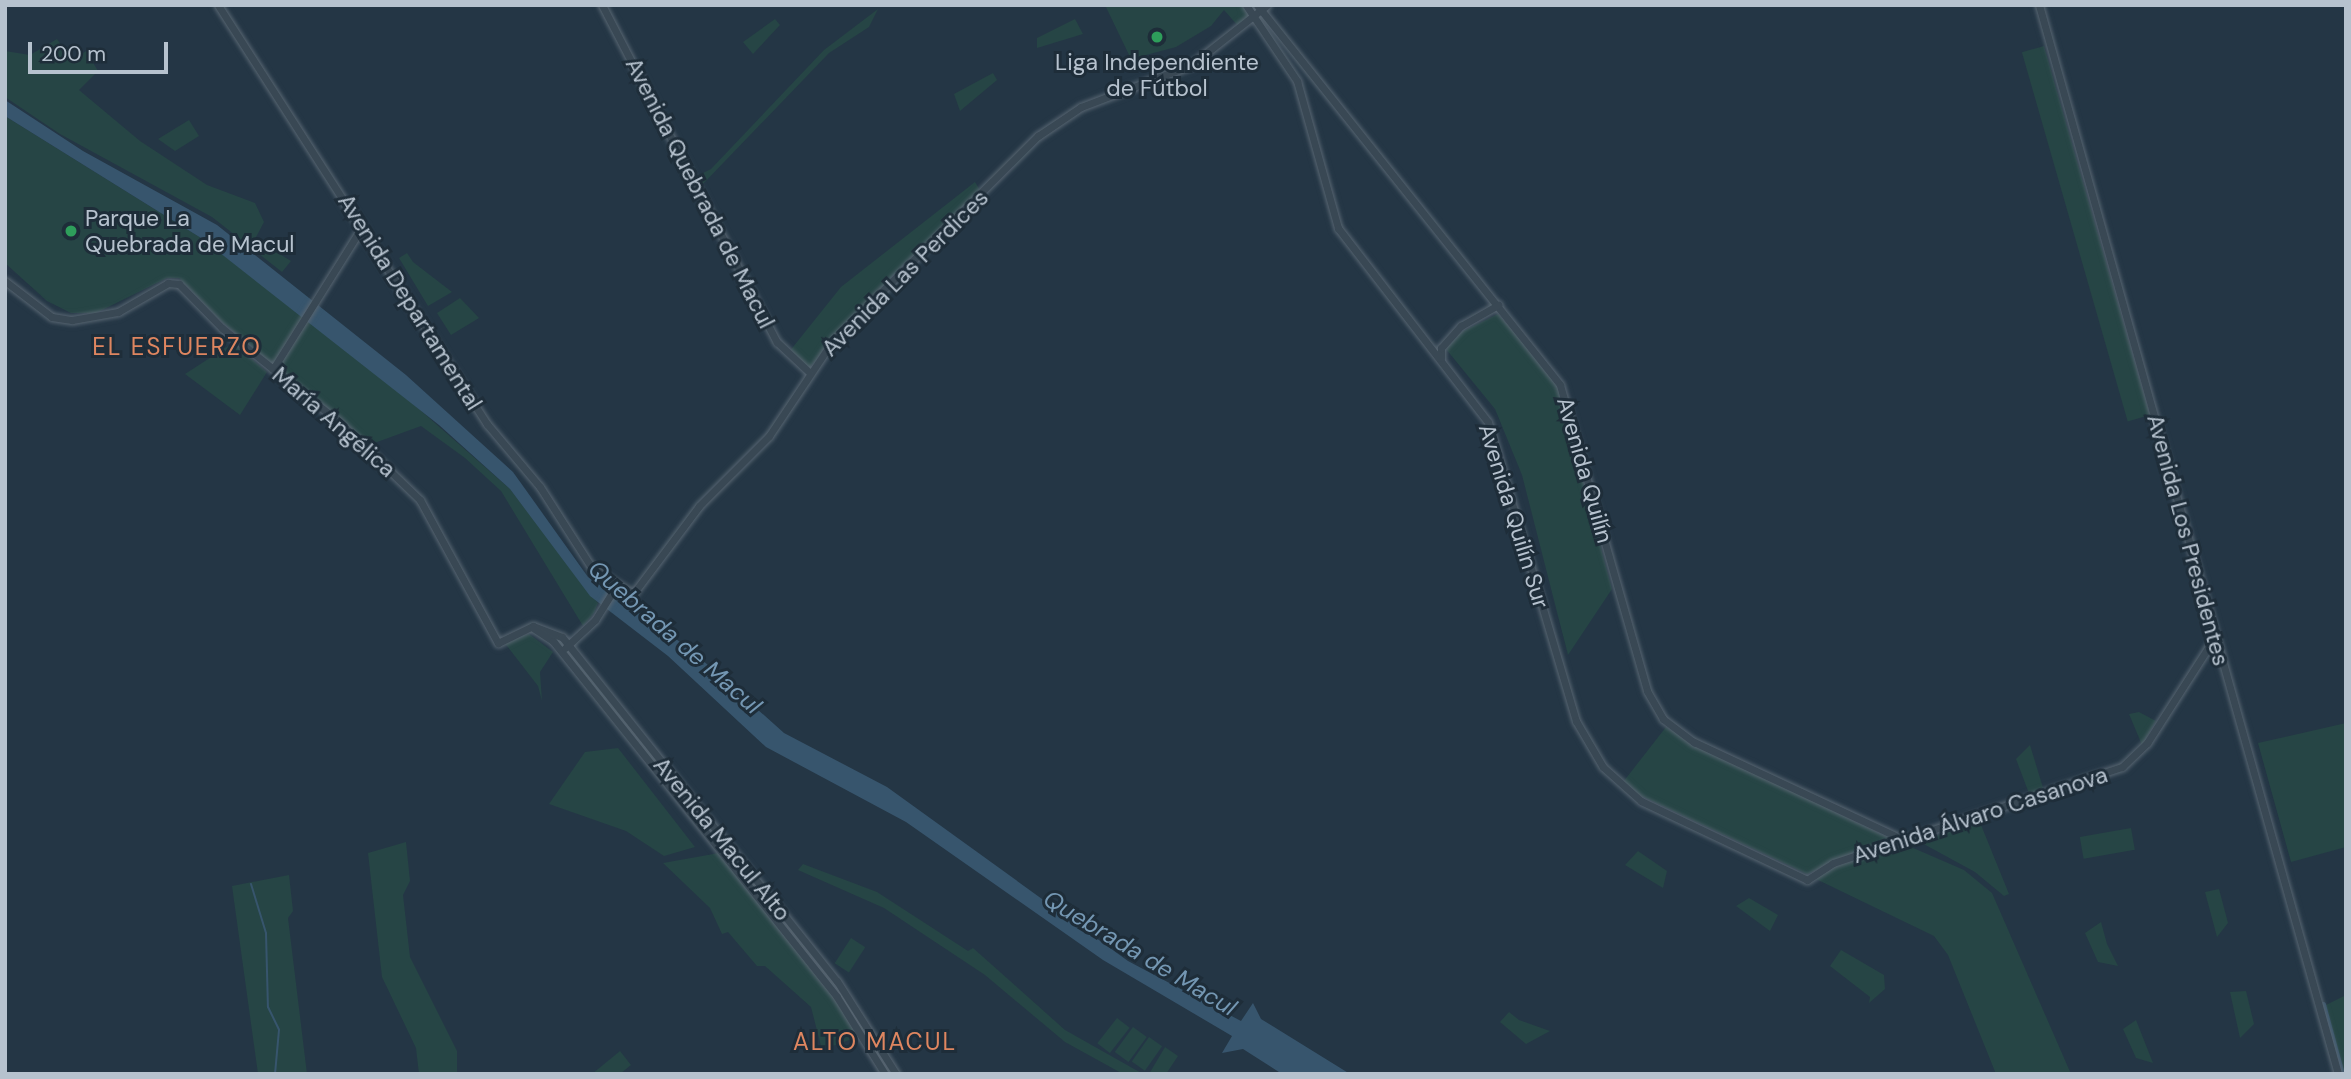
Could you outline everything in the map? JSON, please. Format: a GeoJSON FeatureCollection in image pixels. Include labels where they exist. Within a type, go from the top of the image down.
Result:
{"type":"FeatureCollection","features":[{"type":"Feature","properties":{"kind":"street","name":"Avenida Departamental"},"geometry":{"type":"LineString","coordinates":[[218,5],[487,424],[540,486],[592,568],[615,593]]}},
{"type":"Feature","properties":{"kind":"street","name":"Avenida Quebrada de Macul"},"geometry":{"type":"LineString","coordinates":[[602,5],[777,342],[809,372]]}},
{"type":"Feature","properties":{"kind":"street","name":"Avenida Quilín Sur"},"geometry":{"type":"LineString","coordinates":[[1247,5],[1291,69],[1334,220],[1481,411],[1496,442],[1572,708],[1596,758],[1641,801],[1807,880]]}},
{"type":"Feature","properties":{"kind":"street","name":"Avenida Las Perdices"},"geometry":{"type":"LineString","coordinates":[[615,593],[642,587],[699,506],[769,436],[809,372],[894,277],[1056,121],[1191,65],[1254,18],[1262,7],[1275,5]]}},
{"type":"Feature","properties":{"kind":"street","name":"Avenida Los Presidentes"},"geometry":{"type":"LineString","coordinates":[[2039,5],[2338,1074]]}},
{"type":"Feature","properties":{"kind":"street","name":"Avenida Quilín"},"geometry":{"type":"LineString","coordinates":[[1262,7],[1294,53],[1498,305],[1563,390],[1645,685],[1662,719],[1694,742],[1904,840]]}},
{"type":"Feature","properties":{"kind":"street"},"geometry":{"type":"LineString","coordinates":[[1284,59],[1294,53]]}},
{"type":"Feature","properties":{"kind":"street"},"geometry":{"type":"LineString","coordinates":[[1291,69],[1301,61]]}},
{"type":"Feature","properties":{"kind":"street"},"geometry":{"type":"LineString","coordinates":[[273,369],[362,226]]}},
{"type":"Feature","properties":{"kind":"street","name":"María Angélica"},"geometry":{"type":"LineString","coordinates":[[5,281],[52,317],[72,320],[118,312],[177,283],[416,494],[498,643],[530,627]]}},
{"type":"Feature","properties":{"kind":"street"},"geometry":{"type":"LineString","coordinates":[[1441,348],[1468,320],[1498,305]]}},
{"type":"Feature","properties":{"kind":"street"},"geometry":{"type":"LineString","coordinates":[[1427,344],[1441,348]]}},
{"type":"Feature","properties":{"kind":"street"},"geometry":{"type":"LineString","coordinates":[[1441,348],[1444,364]]}},
{"type":"Feature","properties":{"kind":"street"},"geometry":{"type":"LineString","coordinates":[[561,652],[615,593]]}},
{"type":"Feature","properties":{"kind":"street","name":"Avenida Macul Alto"},"geometry":{"type":"LineString","coordinates":[[530,627],[552,630],[568,646],[837,981],[896,1074]]}},
{"type":"Feature","properties":{"kind":"street","name":"Avenida Macul Alto"},"geometry":{"type":"LineString","coordinates":[[530,627],[545,634],[561,652],[837,997],[885,1074]]}},
{"type":"Feature","properties":{"kind":"street","name":"Avenida Álvaro Casanova"},"geometry":{"type":"LineString","coordinates":[[1807,880],[1829,865],[2125,765],[2147,743],[2215,637]]}},
{"type":"Feature","properties":{"kind":"green space","name":"Liga Independiente de Fútbol"},"geometry":{"type":"Polygon","coordinates":[[[1105,5],[1269,5],[1239,27],[1224,10],[1211,26],[1176,47],[1131,59],[1105,5]]]}},
{"type":"Feature","properties":{"kind":"green space"},"geometry":{"type":"Polygon","coordinates":[[[878,9],[869,27],[829,53],[702,185],[697,176],[711,169],[824,50],[878,9]]]}},
{"type":"Feature","properties":{"kind":"green space"},"geometry":{"type":"Polygon","coordinates":[[[775,19],[780,25],[753,54],[743,42],[775,19]]]}},
{"type":"Feature","properties":{"kind":"green space"},"geometry":{"type":"Polygon","coordinates":[[[1075,19],[1083,34],[1037,48],[1037,38],[1075,19]]]}},
{"type":"Feature","properties":{"kind":"green space"},"geometry":{"type":"Polygon","coordinates":[[[57,39],[72,61],[86,51],[98,71],[79,90],[140,141],[207,185],[255,203],[264,222],[255,239],[291,261],[282,272],[212,217],[60,134],[5,97],[5,51],[30,55],[57,39]]]}},
{"type":"Feature","properties":{"kind":"green space"},"geometry":{"type":"Polygon","coordinates":[[[2044,46],[2150,415],[2128,421],[2022,52],[2044,46]]]}},
{"type":"Feature","properties":{"kind":"green space"},"geometry":{"type":"Polygon","coordinates":[[[993,73],[997,80],[960,111],[954,94],[993,73]]]}},
{"type":"Feature","properties":{"kind":"green space","name":"Parque La Quebrada de Macul"},"geometry":{"type":"Polygon","coordinates":[[[5,116],[201,238],[386,380],[510,489],[598,603],[594,613],[583,626],[501,491],[465,458],[421,426],[369,445],[222,322],[179,278],[167,278],[96,313],[71,313],[47,301],[5,263],[5,116]]]}},
{"type":"Feature","properties":{"kind":"green space"},"geometry":{"type":"Polygon","coordinates":[[[189,120],[199,136],[175,151],[158,139],[189,120]]]}},
{"type":"Feature","properties":{"kind":"green space"},"geometry":{"type":"Polygon","coordinates":[[[975,182],[981,192],[892,276],[809,368],[789,352],[841,287],[975,182]]]}},
{"type":"Feature","properties":{"kind":"green space"},"geometry":{"type":"Polygon","coordinates":[[[407,253],[413,262],[452,292],[428,306],[399,258],[407,253]]]}},
{"type":"Feature","properties":{"kind":"green space"},"geometry":{"type":"Polygon","coordinates":[[[460,298],[479,318],[451,335],[437,313],[460,298]]]}},
{"type":"Feature","properties":{"kind":"green space"},"geometry":{"type":"Polygon","coordinates":[[[1498,314],[1556,381],[1612,589],[1568,655],[1522,475],[1495,409],[1446,349],[1461,332],[1498,314]]]}},
{"type":"Feature","properties":{"kind":"green space"},"geometry":{"type":"Polygon","coordinates":[[[233,343],[267,372],[240,415],[185,374],[233,343]]]}},
{"type":"Feature","properties":{"kind":"green space"},"geometry":{"type":"Polygon","coordinates":[[[529,634],[553,652],[540,672],[542,701],[538,686],[504,642],[529,634]]]}},
{"type":"Feature","properties":{"kind":"green space"},"geometry":{"type":"Polygon","coordinates":[[[2139,712],[2156,721],[2142,745],[2129,714],[2139,712]]]}},
{"type":"Feature","properties":{"kind":"green space"},"geometry":{"type":"Polygon","coordinates":[[[2346,723],[2346,847],[2291,862],[2258,743],[2346,723]]]}},
{"type":"Feature","properties":{"kind":"green space"},"geometry":{"type":"Polygon","coordinates":[[[1666,727],[1690,742],[1889,838],[1807,874],[1620,786],[1666,727]]]}},
{"type":"Feature","properties":{"kind":"green space"},"geometry":{"type":"Polygon","coordinates":[[[2030,745],[2044,791],[2030,796],[2016,759],[2030,745]]]}},
{"type":"Feature","properties":{"kind":"green space"},"geometry":{"type":"Polygon","coordinates":[[[618,748],[695,847],[664,856],[626,831],[549,804],[585,752],[618,748]]]}},
{"type":"Feature","properties":{"kind":"green space"},"geometry":{"type":"Polygon","coordinates":[[[1979,820],[2009,894],[2004,896],[1975,872],[1920,842],[1979,820]]]}},
{"type":"Feature","properties":{"kind":"green space"},"geometry":{"type":"Polygon","coordinates":[[[2131,828],[2135,850],[2084,859],[2080,837],[2131,828]]]}},
{"type":"Feature","properties":{"kind":"green space"},"geometry":{"type":"Polygon","coordinates":[[[406,842],[410,881],[403,895],[410,957],[457,1051],[457,1074],[419,1074],[416,1048],[382,977],[368,853],[406,842]]]}},
{"type":"Feature","properties":{"kind":"green space"},"geometry":{"type":"Polygon","coordinates":[[[1904,844],[1964,870],[1992,893],[2071,1074],[1996,1074],[1948,955],[1934,936],[1816,879],[1832,868],[1904,844]]]}},
{"type":"Feature","properties":{"kind":"green space"},"geometry":{"type":"Polygon","coordinates":[[[1638,851],[1667,871],[1663,888],[1625,865],[1638,851]]]}},
{"type":"Feature","properties":{"kind":"green space"},"geometry":{"type":"Polygon","coordinates":[[[719,853],[835,998],[860,1036],[822,1050],[811,1007],[765,966],[757,966],[728,932],[722,934],[710,908],[663,863],[719,853]]]}},
{"type":"Feature","properties":{"kind":"green space"},"geometry":{"type":"Polygon","coordinates":[[[803,864],[877,892],[968,951],[973,948],[1065,1030],[1143,1074],[1123,1074],[1065,1042],[985,975],[884,908],[798,870],[803,864]]]}},
{"type":"Feature","properties":{"kind":"green space"},"geometry":{"type":"Polygon","coordinates":[[[289,875],[293,911],[288,918],[307,1074],[258,1074],[232,886],[289,875]]]}},
{"type":"Feature","properties":{"kind":"green space"},"geometry":{"type":"Polygon","coordinates":[[[2219,889],[2228,923],[2217,937],[2205,892],[2219,889]]]}},
{"type":"Feature","properties":{"kind":"green space"},"geometry":{"type":"Polygon","coordinates":[[[1749,898],[1778,915],[1770,931],[1736,906],[1749,898]]]}},
{"type":"Feature","properties":{"kind":"green space"},"geometry":{"type":"Polygon","coordinates":[[[2101,922],[2107,944],[2118,966],[2098,962],[2085,933],[2101,922]]]}},
{"type":"Feature","properties":{"kind":"green space"},"geometry":{"type":"Polygon","coordinates":[[[851,938],[865,947],[849,972],[835,963],[851,938]]]}},
{"type":"Feature","properties":{"kind":"green space"},"geometry":{"type":"Polygon","coordinates":[[[1841,950],[1884,975],[1885,989],[1869,1003],[1870,997],[1830,966],[1841,950]]]}},
{"type":"Feature","properties":{"kind":"green space"},"geometry":{"type":"Polygon","coordinates":[[[2246,991],[2254,1024],[2240,1038],[2230,992],[2246,991]]]}},
{"type":"Feature","properties":{"kind":"green space"},"geometry":{"type":"Polygon","coordinates":[[[2346,995],[2346,1074],[2344,1074],[2326,1005],[2346,995]]]}},
{"type":"Feature","properties":{"kind":"green space"},"geometry":{"type":"Polygon","coordinates":[[[1509,1012],[1519,1020],[1550,1031],[1526,1044],[1500,1022],[1509,1012]]]}},
{"type":"Feature","properties":{"kind":"green space"},"geometry":{"type":"Polygon","coordinates":[[[1117,1018],[1130,1028],[1110,1053],[1097,1043],[1117,1018]]]}},
{"type":"Feature","properties":{"kind":"green space"},"geometry":{"type":"Polygon","coordinates":[[[2136,1020],[2153,1063],[2136,1058],[2123,1029],[2136,1020]]]}},
{"type":"Feature","properties":{"kind":"green space"},"geometry":{"type":"Polygon","coordinates":[[[1133,1027],[1147,1037],[1129,1062],[1115,1052],[1133,1027]]]}},
{"type":"Feature","properties":{"kind":"green space"},"geometry":{"type":"Polygon","coordinates":[[[1149,1037],[1162,1046],[1145,1071],[1132,1062],[1149,1037]]]}},
{"type":"Feature","properties":{"kind":"green space"},"geometry":{"type":"Polygon","coordinates":[[[1165,1047],[1178,1056],[1166,1074],[1149,1074],[1165,1047]]]}},
{"type":"Feature","properties":{"kind":"green space"},"geometry":{"type":"Polygon","coordinates":[[[620,1051],[631,1065],[620,1074],[592,1074],[620,1051]]]}},
{"type":"Feature","properties":{"kind":"water"},"geometry":{"type":"Polygon","coordinates":[[[5,100],[83,151],[217,225],[406,375],[513,472],[588,577],[690,649],[784,733],[887,787],[1128,961],[1241,1021],[1253,1003],[1261,1019],[1350,1074],[1282,1074],[1243,1049],[1222,1053],[1232,1036],[1103,960],[906,822],[766,747],[668,656],[590,596],[510,489],[439,425],[201,238],[5,116],[5,100]]]}},
{"type":"Feature","properties":{"kind":"waterway"},"geometry":{"type":"LineString","coordinates":[[251,884],[266,933],[268,1007],[279,1030],[275,1074]]}},
{"type":"Feature","properties":{"kind":"waterway"},"geometry":{"type":"LineString","coordinates":[[2323,1004],[2342,1074]]}},
{"type":"Feature","properties":{"kind":"place","name":"Liga Independiente de Fútbol"},"geometry":{"type":"Point","coordinates":[1157,37]}},
{"type":"Feature","properties":{"kind":"place","name":"Parque La Quebrada de Macul"},"geometry":{"type":"Point","coordinates":[71,231]}},
{"type":"Feature","properties":{"kind":"district","name":"EL ESFUERZO"},"geometry":{"type":"Point","coordinates":[177,347]}},
{"type":"Feature","properties":{"kind":"district","name":"ALTO MACUL"},"geometry":{"type":"Point","coordinates":[875,1042]}},
{"type":"Feature","properties":{"kind":"water label","name":"Quebrada de Macul"},"geometry":{"type":"Point","coordinates":[675,637]}},
{"type":"Feature","properties":{"kind":"water label","name":"Quebrada de Macul"},"geometry":{"type":"Point","coordinates":[1140,953]}}]}
